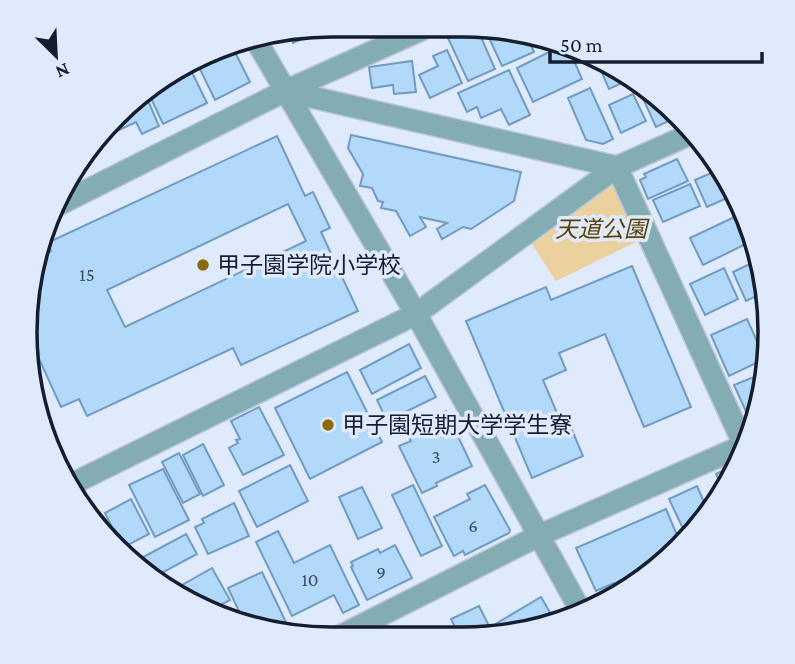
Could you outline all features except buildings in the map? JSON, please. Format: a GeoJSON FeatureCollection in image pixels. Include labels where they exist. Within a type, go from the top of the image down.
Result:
{"type":"FeatureCollection","features":[{"type":"Feature","properties":{"kind":"street"},"geometry":{"type":"LineString","coordinates":[[67,200],[285,91],[405,37]]}},
{"type":"Feature","properties":{"kind":"street"},"geometry":{"type":"LineString","coordinates":[[259,46],[416,314],[577,604]]}},
{"type":"Feature","properties":{"kind":"street"},"geometry":{"type":"LineString","coordinates":[[285,91],[617,167]]}},
{"type":"Feature","properties":{"kind":"street"},"geometry":{"type":"LineString","coordinates":[[77,482],[416,314],[617,167],[685,137]]}},
{"type":"Feature","properties":{"kind":"street"},"geometry":{"type":"LineString","coordinates":[[617,167],[741,433]]}},
{"type":"Feature","properties":{"kind":"street"},"geometry":{"type":"LineString","coordinates":[[358,627],[540,535],[734,449]]}},
{"type":"Feature","properties":{"kind":"green space","name":"天道公園"},"geometry":{"type":"Polygon","coordinates":[[[613,185],[638,241],[556,281],[532,244],[613,185]]]}},
{"type":"Feature","properties":{"kind":"place","name":"甲子園学院小学校"},"geometry":{"type":"Point","coordinates":[203,265]}},
{"type":"Feature","properties":{"kind":"place","name":"甲子園短期大学学生寮"},"geometry":{"type":"Point","coordinates":[328,425]}}]}
